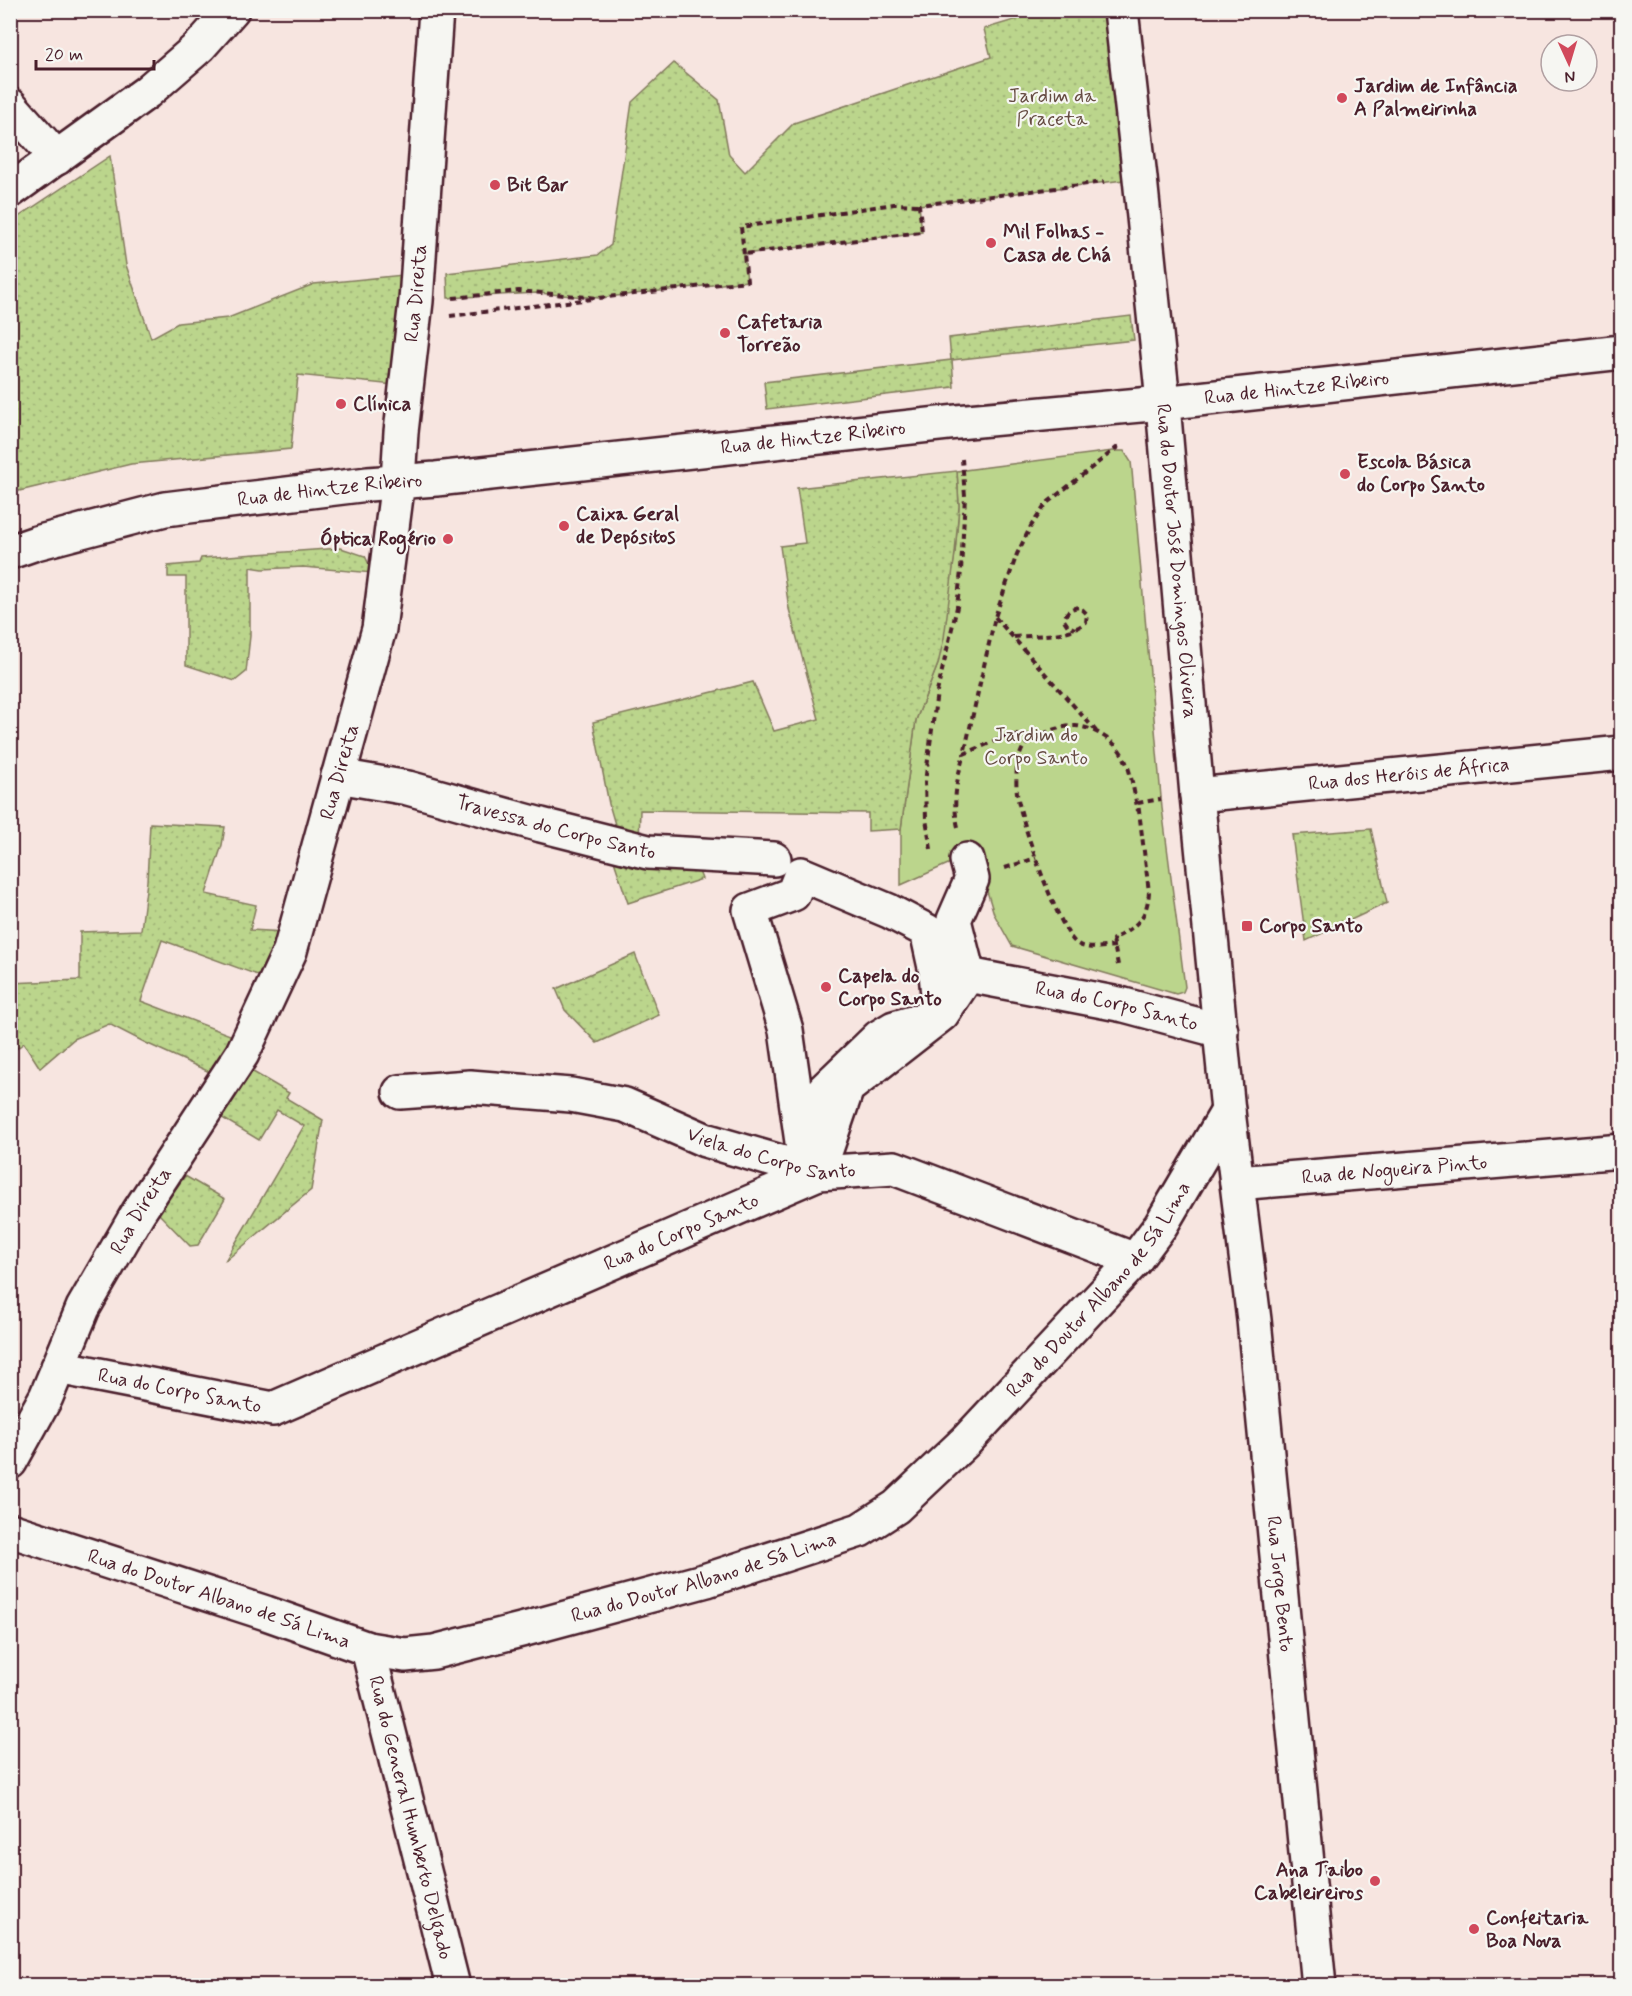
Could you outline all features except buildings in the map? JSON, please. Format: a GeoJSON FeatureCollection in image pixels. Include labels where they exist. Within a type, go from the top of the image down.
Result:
{"type":"FeatureCollection","features":[{"type":"Feature","properties":{"kind":"street"},"geometry":{"type":"LineString","coordinates":[[10,190],[147,93],[200,46],[232,10]]}},
{"type":"Feature","properties":{"kind":"street","name":"Rua Direita"},"geometry":{"type":"LineString","coordinates":[[10,1462],[46,1397],[83,1308],[138,1213],[242,1054],[290,951],[379,629],[398,481],[401,432],[416,301],[436,10]]}},
{"type":"Feature","properties":{"kind":"street","name":"Rua do Doutor José Domingos Oliveira"},"geometry":{"type":"LineString","coordinates":[[1121,10],[1162,403],[1228,1111]]}},
{"type":"Feature","properties":{"kind":"street"},"geometry":{"type":"LineString","coordinates":[[10,105],[57,158]]}},
{"type":"Feature","properties":{"kind":"street","name":"Rua de Hintze Ribeiro"},"geometry":{"type":"LineString","coordinates":[[10,552],[165,509],[398,481],[957,422],[1162,403],[1622,352]]}},
{"type":"Feature","properties":{"kind":"street","name":"Rua dos Heróis de África"},"geometry":{"type":"LineString","coordinates":[[1197,795],[1622,753]]}},
{"type":"Feature","properties":{"kind":"street","name":"Travessa do Corpo Santo"},"geometry":{"type":"LineString","coordinates":[[338,776],[408,788],[648,852],[774,859]]}},
{"type":"Feature","properties":{"kind":"street"},"geometry":{"type":"LineString","coordinates":[[818,1173],[847,1088],[942,1014],[968,975],[954,920],[972,879],[967,860]]}},
{"type":"Feature","properties":{"kind":"street"},"geometry":{"type":"LineString","coordinates":[[801,874],[889,911],[927,930],[936,972],[939,1008],[929,1018],[894,1028],[879,1037],[824,1090],[804,1156],[786,1030],[750,910],[793,894],[801,874]]}},
{"type":"Feature","properties":{"kind":"street","name":"Rua do Corpo Santo"},"geometry":{"type":"LineString","coordinates":[[968,975],[1124,1005],[1221,1031]]}},
{"type":"Feature","properties":{"kind":"street","name":"Viela do Corpo Santo"},"geometry":{"type":"LineString","coordinates":[[400,1092],[470,1088],[571,1095],[624,1105],[705,1140],[818,1173],[894,1168],[1135,1260]]}},
{"type":"Feature","properties":{"kind":"street"},"geometry":{"type":"LineString","coordinates":[[1228,1111],[1237,1183]]}},
{"type":"Feature","properties":{"kind":"street","name":"Rua do Doutor Albano de Sá Lima"},"geometry":{"type":"LineString","coordinates":[[10,1530],[368,1649],[405,1655],[434,1652],[707,1580],[860,1530],[896,1507],[967,1440],[1135,1260],[1161,1225],[1228,1111]]}},
{"type":"Feature","properties":{"kind":"street","name":"Rua de Nogueira Pinto"},"geometry":{"type":"LineString","coordinates":[[1237,1183],[1622,1151]]}},
{"type":"Feature","properties":{"kind":"street","name":"Rua do Corpo Santo"},"geometry":{"type":"LineString","coordinates":[[58,1367],[273,1409],[818,1173]]}},
{"type":"Feature","properties":{"kind":"street","name":"Rua Jorge Bento"},"geometry":{"type":"LineString","coordinates":[[1237,1183],[1254,1320],[1319,1986]]}},
{"type":"Feature","properties":{"kind":"street","name":"Rua do General Humberto Delgado"},"geometry":{"type":"LineString","coordinates":[[368,1649],[453,1986]]}},
{"type":"Feature","properties":{"kind":"path"},"geometry":{"type":"LineString","coordinates":[[461,315],[747,282],[741,227],[894,204],[919,205],[1104,182]]}},
{"type":"Feature","properties":{"kind":"path"},"geometry":{"type":"LineString","coordinates":[[744,254],[922,232],[919,205]]}},
{"type":"Feature","properties":{"kind":"path"},"geometry":{"type":"LineString","coordinates":[[416,301],[519,291],[599,298]]}},
{"type":"Feature","properties":{"kind":"path"},"geometry":{"type":"LineString","coordinates":[[967,860],[957,823],[956,797],[959,773],[995,617],[1017,554],[1031,526],[1047,503],[1125,442],[1162,403]]}},
{"type":"Feature","properties":{"kind":"path"},"geometry":{"type":"LineString","coordinates":[[932,854],[926,819],[925,782],[938,692],[957,607],[962,571],[965,496],[957,422]]}},
{"type":"Feature","properties":{"kind":"path"},"geometry":{"type":"LineString","coordinates":[[1014,637],[1075,629],[1086,622],[1087,614],[1080,608],[1072,608],[1066,613],[1064,620],[1068,626],[1075,629]]}},
{"type":"Feature","properties":{"kind":"path"},"geometry":{"type":"LineString","coordinates":[[995,617],[1097,732],[1116,747],[1126,764],[1138,811],[1149,892],[1148,906],[1142,919],[1130,930],[1113,939],[1124,1005]]}},
{"type":"Feature","properties":{"kind":"path"},"geometry":{"type":"LineString","coordinates":[[1097,732],[1075,726],[1054,730],[1039,735],[1024,746],[1018,761],[1017,795],[1036,858],[1067,931],[1076,943],[1087,948],[1115,946]]}},
{"type":"Feature","properties":{"kind":"path"},"geometry":{"type":"LineString","coordinates":[[964,754],[1009,735],[1039,735]]}},
{"type":"Feature","properties":{"kind":"path"},"geometry":{"type":"LineString","coordinates":[[1138,811],[1138,803],[1197,795]]}},
{"type":"Feature","properties":{"kind":"green space","name":"Jardim da Praceta"},"geometry":{"type":"Polygon","coordinates":[[[1044,11],[1121,11],[1140,178],[919,205],[922,232],[744,254],[747,281],[599,298],[537,293],[448,298],[447,273],[598,255],[611,245],[632,102],[674,63],[719,100],[729,155],[745,172],[794,123],[991,57],[984,29],[1044,11]]]}},
{"type":"Feature","properties":{"kind":"green space"},"geometry":{"type":"Polygon","coordinates":[[[110,156],[126,265],[151,338],[178,323],[228,318],[314,284],[403,275],[394,385],[298,375],[291,449],[131,464],[11,493],[11,222],[110,156]]]}},
{"type":"Feature","properties":{"kind":"green space"},"geometry":{"type":"Polygon","coordinates":[[[1131,316],[1134,340],[952,360],[954,387],[767,409],[764,382],[951,360],[949,338],[1131,316]]]}},
{"type":"Feature","properties":{"kind":"green space","name":"Jardim do Corpo Santo"},"geometry":{"type":"Polygon","coordinates":[[[1124,451],[1131,462],[1162,808],[1185,987],[1183,992],[1176,994],[1012,946],[994,914],[975,852],[901,885],[901,829],[916,720],[938,664],[955,553],[959,506],[957,471],[1124,451]]]}},
{"type":"Feature","properties":{"kind":"green space"},"geometry":{"type":"Polygon","coordinates":[[[957,471],[959,506],[944,638],[938,664],[916,720],[901,829],[868,831],[868,813],[640,810],[639,841],[616,828],[593,722],[753,682],[774,731],[819,719],[789,609],[780,546],[805,543],[797,488],[957,471]]]}},
{"type":"Feature","properties":{"kind":"green space"},"geometry":{"type":"Polygon","coordinates":[[[341,548],[365,556],[373,573],[303,567],[263,569],[250,567],[250,636],[246,672],[235,681],[186,665],[186,577],[168,577],[168,566],[199,563],[201,558],[341,548]]]}},
{"type":"Feature","properties":{"kind":"green space"},"geometry":{"type":"Polygon","coordinates":[[[150,823],[225,827],[222,845],[206,894],[256,905],[250,930],[286,932],[263,977],[162,940],[141,1001],[238,1038],[214,1074],[109,1024],[74,1039],[40,1068],[24,1043],[11,1053],[10,983],[80,980],[80,932],[141,930],[147,881],[150,823]]]}},
{"type":"Feature","properties":{"kind":"green space"},"geometry":{"type":"Polygon","coordinates":[[[1371,829],[1387,903],[1306,941],[1292,835],[1371,829]]]}},
{"type":"Feature","properties":{"kind":"green space"},"geometry":{"type":"Polygon","coordinates":[[[610,849],[698,869],[702,879],[628,903],[610,849]]]}},
{"type":"Feature","properties":{"kind":"green space"},"geometry":{"type":"Polygon","coordinates":[[[635,954],[659,1015],[597,1043],[565,1010],[556,989],[635,954]]]}},
{"type":"Feature","properties":{"kind":"green space"},"geometry":{"type":"Polygon","coordinates":[[[248,1069],[289,1093],[286,1098],[323,1120],[311,1190],[225,1261],[304,1126],[277,1110],[259,1140],[219,1116],[248,1069]]]}},
{"type":"Feature","properties":{"kind":"green space"},"geometry":{"type":"Polygon","coordinates":[[[185,1176],[225,1199],[198,1245],[190,1246],[158,1213],[185,1176]]]}},
{"type":"Feature","properties":{"kind":"place","name":"Jardim de Infância A Palmeirinha"},"geometry":{"type":"Point","coordinates":[1342,98]}},
{"type":"Feature","properties":{"kind":"place","name":"Bit Bar"},"geometry":{"type":"Point","coordinates":[495,185]}},
{"type":"Feature","properties":{"kind":"place","name":"Mil Folhas - Casa de Chá"},"geometry":{"type":"Point","coordinates":[991,243]}},
{"type":"Feature","properties":{"kind":"place","name":"Cafetaria Torreão"},"geometry":{"type":"Point","coordinates":[725,333]}},
{"type":"Feature","properties":{"kind":"place","name":"Clínica"},"geometry":{"type":"Point","coordinates":[341,404]}},
{"type":"Feature","properties":{"kind":"place","name":"Escola Básica do Corpo Santo"},"geometry":{"type":"Point","coordinates":[1345,474]}},
{"type":"Feature","properties":{"kind":"place","name":"Caixa Geral de Depósitos"},"geometry":{"type":"Point","coordinates":[564,526]}},
{"type":"Feature","properties":{"kind":"place","name":"Óptica Rogério"},"geometry":{"type":"Point","coordinates":[448,539]}},
{"type":"Feature","properties":{"kind":"place","name":"Corpo Santo"},"geometry":{"type":"Point","coordinates":[1247,926]}},
{"type":"Feature","properties":{"kind":"place","name":"Capela do Corpo Santo"},"geometry":{"type":"Point","coordinates":[826,987]}},
{"type":"Feature","properties":{"kind":"place","name":"Ana Taibo Cabeleireiros"},"geometry":{"type":"Point","coordinates":[1375,1881]}},
{"type":"Feature","properties":{"kind":"place","name":"Confeitaria Boa Nova"},"geometry":{"type":"Point","coordinates":[1474,1929]}}]}
